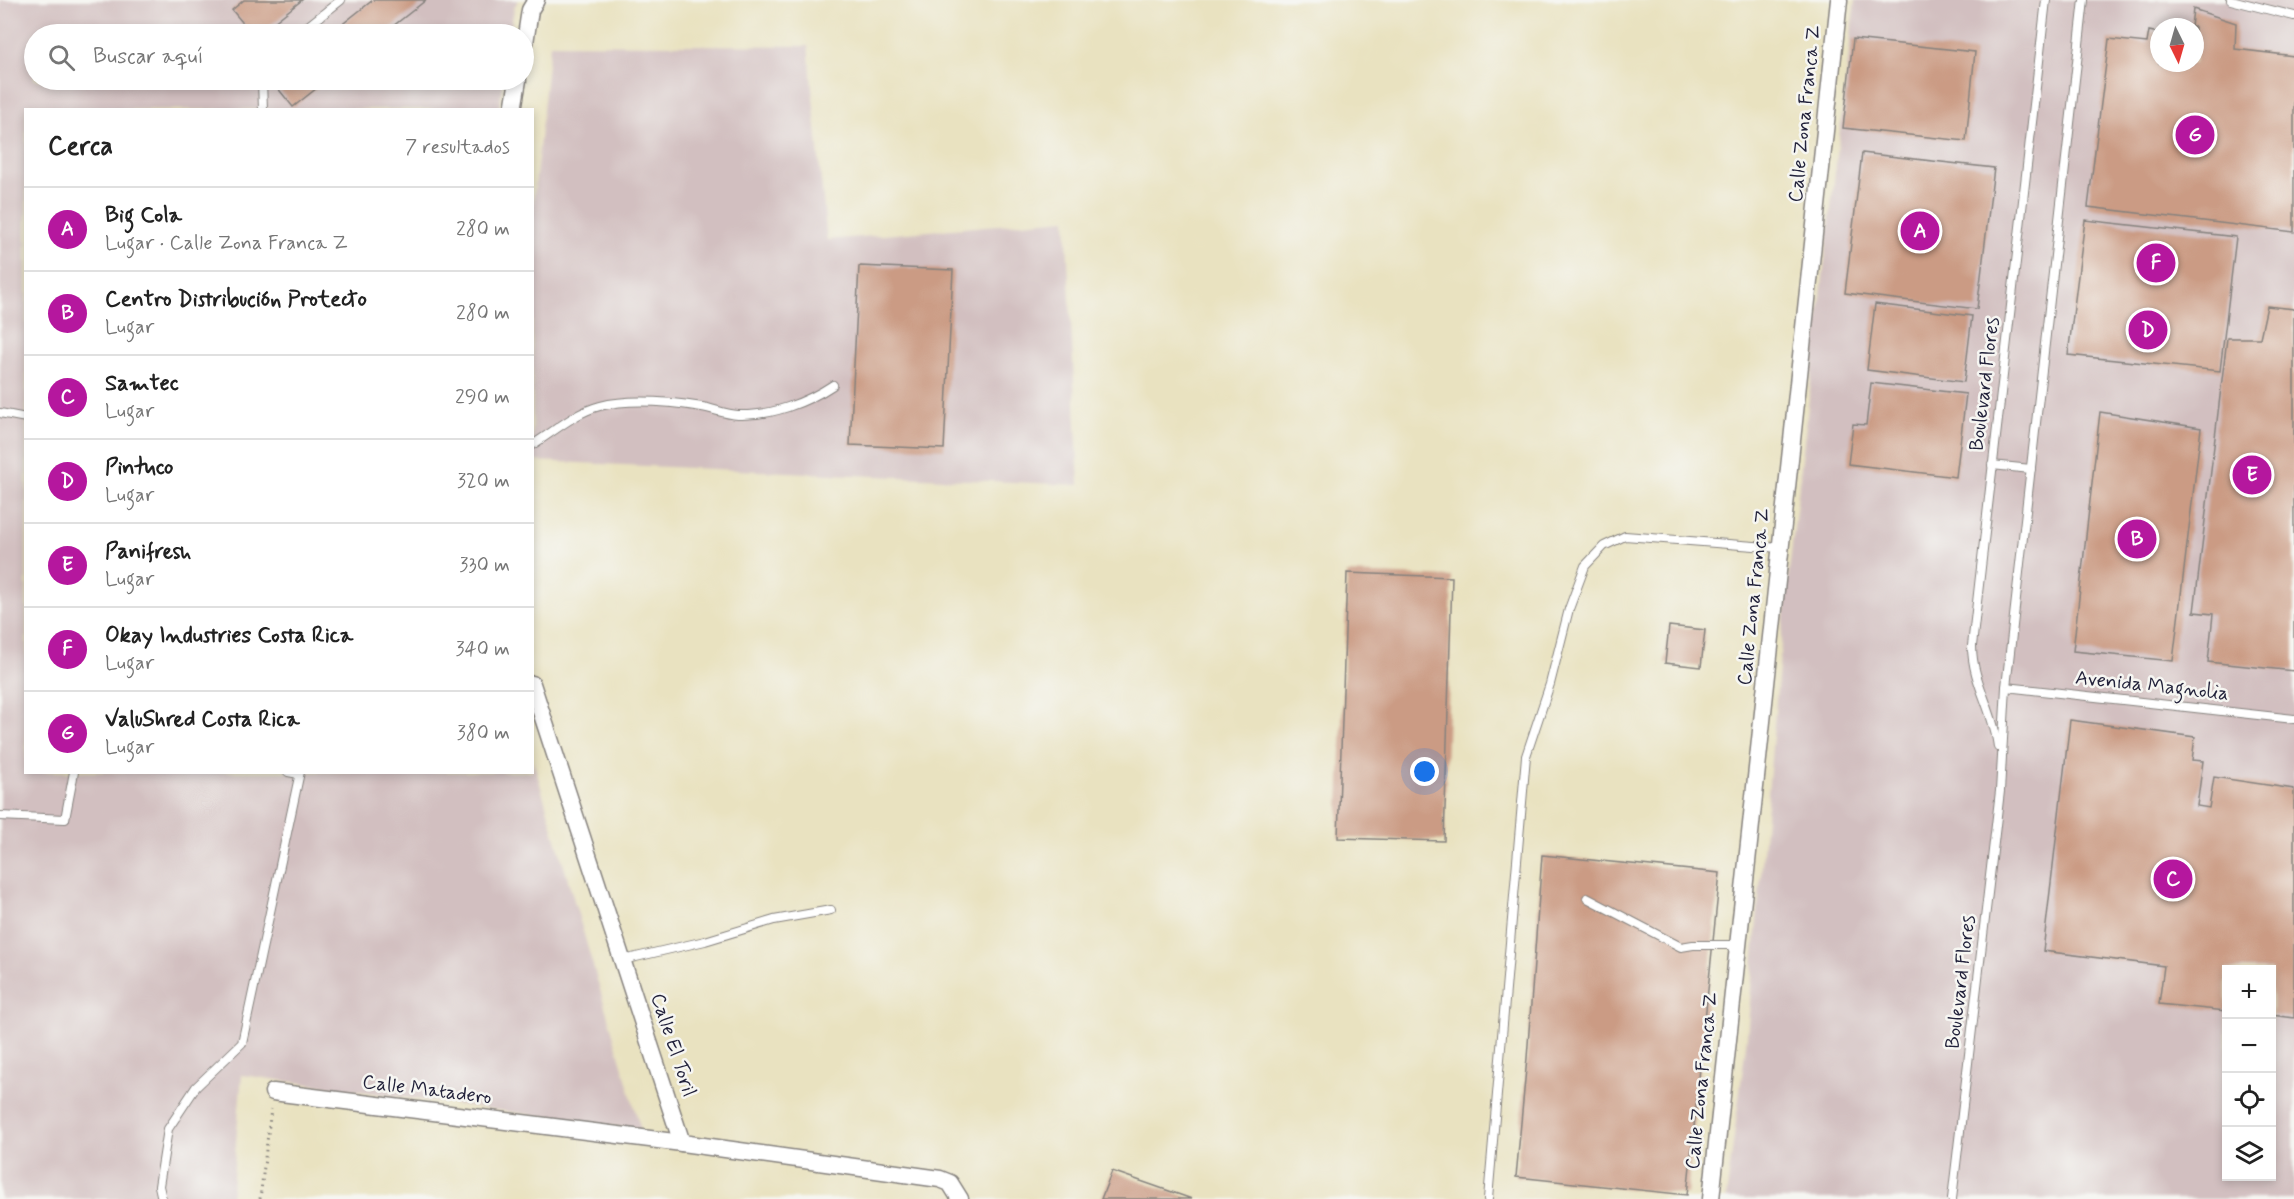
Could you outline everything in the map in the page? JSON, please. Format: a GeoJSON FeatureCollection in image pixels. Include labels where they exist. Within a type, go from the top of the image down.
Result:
{"type":"FeatureCollection","features":[{"type":"Feature","properties":{"kind":"street"},"geometry":{"type":"LineString","coordinates":[[528,24],[530,10],[536,0]]}},
{"type":"Feature","properties":{"kind":"street","name":"Calle Zona Franca Z"},"geometry":{"type":"LineString","coordinates":[[1711,1199],[1839,0]]}},
{"type":"Feature","properties":{"kind":"street"},"geometry":{"type":"LineString","coordinates":[[513,108],[516,90]]}},
{"type":"Feature","properties":{"kind":"street","name":"Calle El Toril"},"geometry":{"type":"LineString","coordinates":[[534,690],[682,1143]]}},
{"type":"Feature","properties":{"kind":"street","name":"Calle Matadero"},"geometry":{"type":"LineString","coordinates":[[273,1092],[682,1143]]}},
{"type":"Feature","properties":{"kind":"street"},"geometry":{"type":"LineString","coordinates":[[682,1143],[940,1179],[950,1183],[960,1199]]}},
{"type":"Feature","properties":{"kind":"lane"},"geometry":{"type":"LineString","coordinates":[[311,24],[341,0]]}},
{"type":"Feature","properties":{"kind":"lane","name":"Boulevard Flores"},"geometry":{"type":"LineString","coordinates":[[2001,768],[1993,718],[1978,685],[1972,658],[2046,0]]}},
{"type":"Feature","properties":{"kind":"lane","name":"Boulevard Flores"},"geometry":{"type":"LineString","coordinates":[[1952,1199],[2000,791],[2006,687],[2084,0]]}},
{"type":"Feature","properties":{"kind":"lane"},"geometry":{"type":"LineString","coordinates":[[2231,0],[2294,16]]}},
{"type":"Feature","properties":{"kind":"lane"},"geometry":{"type":"LineString","coordinates":[[262,90],[263,108]]}},
{"type":"Feature","properties":{"kind":"lane"},"geometry":{"type":"LineString","coordinates":[[534,444],[580,413],[602,405],[635,402],[670,404],[704,407],[739,415],[760,413],[797,404],[833,385]]}},
{"type":"Feature","properties":{"kind":"lane"},"geometry":{"type":"LineString","coordinates":[[0,413],[24,418]]}},
{"type":"Feature","properties":{"kind":"lane"},"geometry":{"type":"LineString","coordinates":[[1992,465],[2031,469]]}},
{"type":"Feature","properties":{"kind":"lane"},"geometry":{"type":"LineString","coordinates":[[1488,1199],[1526,756],[1550,684],[1569,609],[1585,566],[1604,546],[1625,536],[1780,548]]}},
{"type":"Feature","properties":{"kind":"lane","name":"Avenida Magnolia"},"geometry":{"type":"LineString","coordinates":[[2006,687],[2294,719]]}},
{"type":"Feature","properties":{"kind":"lane"},"geometry":{"type":"LineString","coordinates":[[0,816],[64,819],[74,774]]}},
{"type":"Feature","properties":{"kind":"lane"},"geometry":{"type":"LineString","coordinates":[[162,1199],[159,1186],[168,1130],[196,1088],[242,1043],[299,774]]}},
{"type":"Feature","properties":{"kind":"lane"},"geometry":{"type":"LineString","coordinates":[[1587,898],[1681,947],[1738,945]]}},
{"type":"Feature","properties":{"kind":"lane"},"geometry":{"type":"LineString","coordinates":[[623,960],[774,920],[831,910]]}},
{"type":"Feature","properties":{"kind":"path"},"geometry":{"type":"LineString","coordinates":[[260,1199],[273,1092]]}},
{"type":"Feature","properties":{"kind":"shaded area"},"geometry":{"type":"Polygon","coordinates":[[[0,0],[518,0],[512,24],[24,24],[24,90],[502,90],[499,108],[24,108],[24,774],[534,774],[534,763],[641,1130],[242,1075],[231,1199],[0,1199],[0,0]]]}},
{"type":"Feature","properties":{"kind":"shaded area"},"geometry":{"type":"Polygon","coordinates":[[[1855,0],[2294,0],[2294,1199],[1726,1199],[1747,1036],[1782,632],[1855,0]]]}},
{"type":"Feature","properties":{"kind":"shaded area"},"geometry":{"type":"Polygon","coordinates":[[[550,44],[808,46],[827,240],[1066,219],[1079,485],[534,461],[534,195],[550,44]]]}},
{"type":"Feature","properties":{"kind":"building"},"geometry":{"type":"Polygon","coordinates":[[[244,0],[302,0],[272,24],[244,24],[232,10],[244,0]]]}},
{"type":"Feature","properties":{"kind":"building"},"geometry":{"type":"Polygon","coordinates":[[[373,0],[426,0],[396,24],[343,24],[373,0]]]}},
{"type":"Feature","properties":{"kind":"building"},"geometry":{"type":"Polygon","coordinates":[[[2193,9],[2236,23],[2235,49],[2294,56],[2294,232],[2088,207],[2109,39],[2147,43],[2150,31],[2150,72],[2204,72],[2204,18],[2192,18],[2193,9]]]}},
{"type":"Feature","properties":{"kind":"building"},"geometry":{"type":"Polygon","coordinates":[[[1853,39],[1975,52],[1966,141],[1843,128],[1853,39]]]}},
{"type":"Feature","properties":{"kind":"building"},"geometry":{"type":"Polygon","coordinates":[[[279,90],[314,90],[293,107],[279,90]]]}},
{"type":"Feature","properties":{"kind":"building"},"geometry":{"type":"Polygon","coordinates":[[[1862,153],[1994,168],[1977,309],[1845,293],[1862,153]]]}},
{"type":"Feature","properties":{"kind":"building"},"geometry":{"type":"Polygon","coordinates":[[[2085,220],[2236,237],[2220,371],[2068,355],[2085,220]]]}},
{"type":"Feature","properties":{"kind":"building"},"geometry":{"type":"Polygon","coordinates":[[[859,266],[953,270],[944,449],[850,445],[859,266]]]}},
{"type":"Feature","properties":{"kind":"building"},"geometry":{"type":"Polygon","coordinates":[[[1875,304],[1972,316],[1964,382],[1867,370],[1875,304]]]}},
{"type":"Feature","properties":{"kind":"building"},"geometry":{"type":"Polygon","coordinates":[[[2267,306],[2294,309],[2294,671],[2208,662],[2213,614],[2194,612],[2227,338],[2260,338],[2267,306]]]}},
{"type":"Feature","properties":{"kind":"building"},"geometry":{"type":"Polygon","coordinates":[[[1871,383],[1966,394],[1956,477],[1848,464],[1853,424],[1866,425],[1871,383]]]}},
{"type":"Feature","properties":{"kind":"building"},"geometry":{"type":"Polygon","coordinates":[[[2100,412],[2201,428],[2173,661],[2073,651],[2100,412]]]}},
{"type":"Feature","properties":{"kind":"building"},"geometry":{"type":"Polygon","coordinates":[[[1347,573],[1452,577],[1444,841],[1338,838],[1347,573]]]}},
{"type":"Feature","properties":{"kind":"building"},"geometry":{"type":"Polygon","coordinates":[[[1669,626],[1705,630],[1701,667],[1665,663],[1669,626]]]}},
{"type":"Feature","properties":{"kind":"building"},"geometry":{"type":"Polygon","coordinates":[[[2070,720],[2195,737],[2192,760],[2203,761],[2197,806],[2209,808],[2214,777],[2294,789],[2294,1018],[2276,1016],[2276,965],[2222,965],[2222,1011],[2159,1004],[2164,966],[2043,951],[2070,720]]]}},
{"type":"Feature","properties":{"kind":"building"},"geometry":{"type":"Polygon","coordinates":[[[1542,855],[1720,873],[1687,1195],[1516,1177],[1542,855]]]}},
{"type":"Feature","properties":{"kind":"building"},"geometry":{"type":"Polygon","coordinates":[[[1112,1171],[1192,1199],[1101,1199],[1112,1171]]]}},
{"type":"Feature","properties":{"kind":"place","name":"ValuShred Costa Rica"},"geometry":{"type":"Point","coordinates":[2195,135]}},
{"type":"Feature","properties":{"kind":"place","name":"Big Cola"},"geometry":{"type":"Point","coordinates":[1920,231]}},
{"type":"Feature","properties":{"kind":"place","name":"Okay Industries Costa Rica"},"geometry":{"type":"Point","coordinates":[2156,263]}},
{"type":"Feature","properties":{"kind":"place","name":"Pintuco"},"geometry":{"type":"Point","coordinates":[2148,330]}},
{"type":"Feature","properties":{"kind":"place","name":"Panifresh"},"geometry":{"type":"Point","coordinates":[2252,475]}},
{"type":"Feature","properties":{"kind":"place","name":"Centro Distribución Protecto"},"geometry":{"type":"Point","coordinates":[2137,539]}},
{"type":"Feature","properties":{"kind":"place","name":"Samtec"},"geometry":{"type":"Point","coordinates":[2173,879]}}]}
